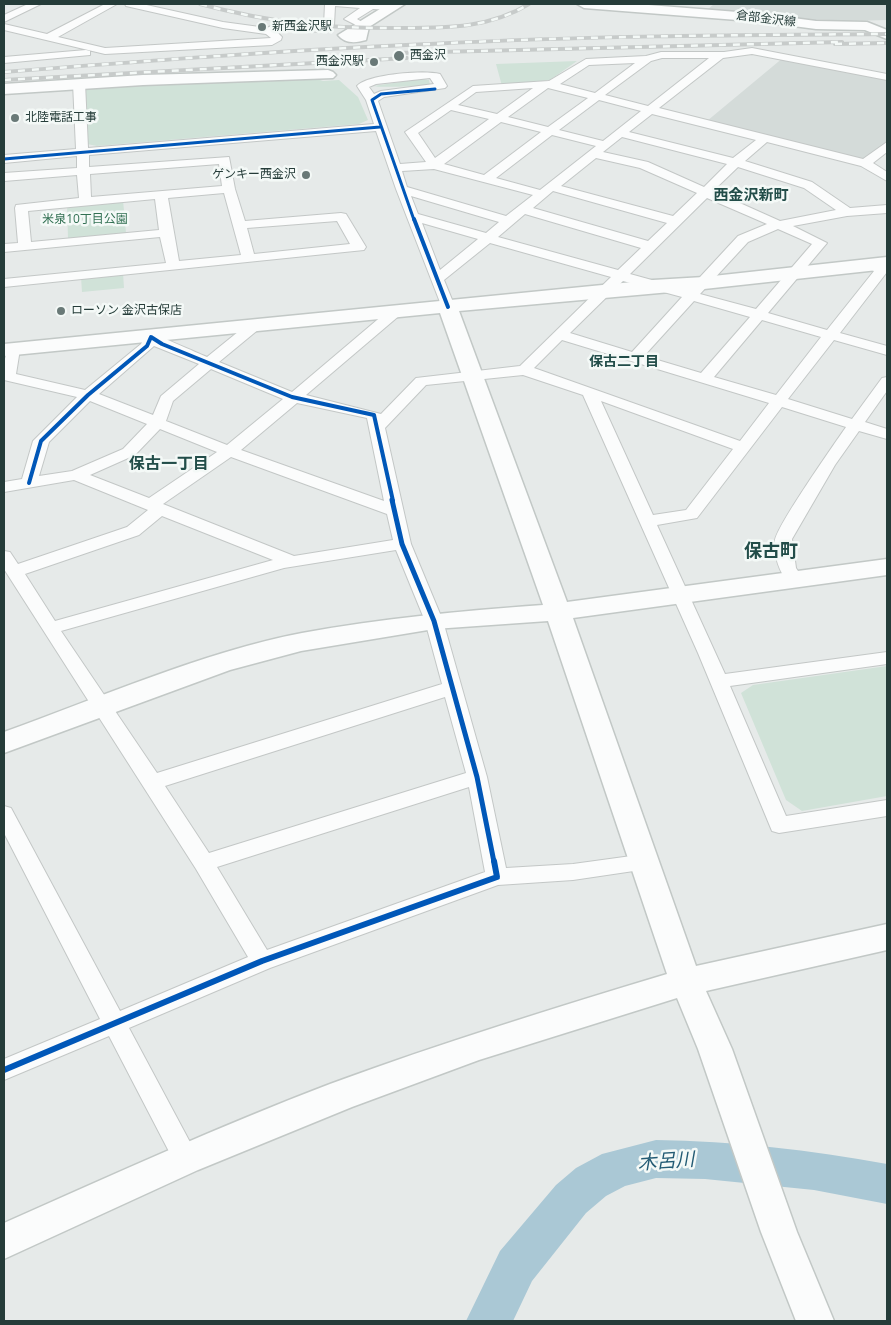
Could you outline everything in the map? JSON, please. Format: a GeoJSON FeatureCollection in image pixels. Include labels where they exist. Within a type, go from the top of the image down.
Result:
{"type":"FeatureCollection","features":[{"type":"Feature","properties":{"kind":"street"},"geometry":{"type":"LineString","coordinates":[[4,20],[36,4]]}},
{"type":"Feature","properties":{"kind":"street"},"geometry":{"type":"LineString","coordinates":[[47,38],[112,4]]}},
{"type":"Feature","properties":{"kind":"street"},"geometry":{"type":"LineString","coordinates":[[4,60],[272,42],[277,37],[269,31],[223,25],[130,4]]}},
{"type":"Feature","properties":{"kind":"street"},"geometry":{"type":"LineString","coordinates":[[269,31],[278,25],[325,27],[330,4]]}},
{"type":"Feature","properties":{"kind":"street"},"geometry":{"type":"LineString","coordinates":[[339,4],[395,5]]}},
{"type":"Feature","properties":{"kind":"street","name":"倉部金沢線"},"geometry":{"type":"LineString","coordinates":[[584,4],[649,6],[816,25],[867,26],[887,35]]}},
{"type":"Feature","properties":{"kind":"street"},"geometry":{"type":"LineString","coordinates":[[370,6],[349,19],[362,25],[395,5]]}},
{"type":"Feature","properties":{"kind":"street"},"geometry":{"type":"LineString","coordinates":[[4,26],[105,52]]}},
{"type":"Feature","properties":{"kind":"street"},"geometry":{"type":"LineString","coordinates":[[867,26],[887,26]]}},
{"type":"Feature","properties":{"kind":"street"},"geometry":{"type":"LineString","coordinates":[[434,165],[549,84],[586,62],[647,59],[661,55],[720,55],[764,52],[887,77]]}},
{"type":"Feature","properties":{"kind":"street"},"geometry":{"type":"LineString","coordinates":[[437,279],[522,209],[720,55]]}},
{"type":"Feature","properties":{"kind":"street"},"geometry":{"type":"LineString","coordinates":[[486,179],[647,59]]}},
{"type":"Feature","properties":{"kind":"street"},"geometry":{"type":"LineString","coordinates":[[4,89],[79,83],[328,75]]}},
{"type":"Feature","properties":{"kind":"street"},"geometry":{"type":"LineString","coordinates":[[376,97],[385,92],[430,88],[436,85],[434,77],[428,75],[380,80],[362,86],[376,97],[380,127],[448,307],[558,612],[686,982],[715,1049],[779,1232],[815,1321]]}},
{"type":"Feature","properties":{"kind":"street"},"geometry":{"type":"LineString","coordinates":[[79,83],[85,201]]}},
{"type":"Feature","properties":{"kind":"street"},"geometry":{"type":"LineString","coordinates":[[434,165],[411,132],[473,89],[549,84],[865,163],[887,177]]}},
{"type":"Feature","properties":{"kind":"street"},"geometry":{"type":"LineString","coordinates":[[450,106],[605,145]]}},
{"type":"Feature","properties":{"kind":"street"},"geometry":{"type":"LineString","coordinates":[[4,159],[380,127]]}},
{"type":"Feature","properties":{"kind":"street"},"geometry":{"type":"LineString","coordinates":[[620,133],[772,172],[808,185],[847,212]]}},
{"type":"Feature","properties":{"kind":"street"},"geometry":{"type":"LineString","coordinates":[[524,370],[735,163],[765,138]]}},
{"type":"Feature","properties":{"kind":"street"},"geometry":{"type":"LineString","coordinates":[[221,140],[229,189],[248,258]]}},
{"type":"Feature","properties":{"kind":"street"},"geometry":{"type":"LineString","coordinates":[[865,163],[887,146]]}},
{"type":"Feature","properties":{"kind":"street"},"geometry":{"type":"LineString","coordinates":[[594,154],[644,166],[820,243],[705,378]]}},
{"type":"Feature","properties":{"kind":"street"},"geometry":{"type":"LineString","coordinates":[[4,177],[225,160]]}},
{"type":"Feature","properties":{"kind":"street"},"geometry":{"type":"LineString","coordinates":[[395,168],[434,165],[486,179],[547,190],[676,221]]}},
{"type":"Feature","properties":{"kind":"street"},"geometry":{"type":"LineString","coordinates":[[4,209],[229,189]]}},
{"type":"Feature","properties":{"kind":"street"},"geometry":{"type":"LineString","coordinates":[[402,189],[508,221]]}},
{"type":"Feature","properties":{"kind":"street"},"geometry":{"type":"LineString","coordinates":[[161,195],[173,266]]}},
{"type":"Feature","properties":{"kind":"street"},"geometry":{"type":"LineString","coordinates":[[21,208],[24,247]]}},
{"type":"Feature","properties":{"kind":"street"},"geometry":{"type":"LineString","coordinates":[[522,209],[650,246]]}},
{"type":"Feature","properties":{"kind":"street"},"geometry":{"type":"LineString","coordinates":[[635,356],[698,290],[743,239],[777,225],[847,212],[887,209]]}},
{"type":"Feature","properties":{"kind":"street"},"geometry":{"type":"LineString","coordinates":[[4,283],[359,247],[341,217],[241,227]]}},
{"type":"Feature","properties":{"kind":"street"},"geometry":{"type":"LineString","coordinates":[[414,218],[653,286],[698,290],[794,272],[881,267]]}},
{"type":"Feature","properties":{"kind":"street"},"geometry":{"type":"LineString","coordinates":[[4,248],[166,233]]}},
{"type":"Feature","properties":{"kind":"street"},"geometry":{"type":"LineString","coordinates":[[648,521],[691,514],[742,447],[781,401],[881,267]]}},
{"type":"Feature","properties":{"kind":"street"},"geometry":{"type":"LineString","coordinates":[[4,376],[10,372],[8,350],[653,286]]}},
{"type":"Feature","properties":{"kind":"street"},"geometry":{"type":"LineString","coordinates":[[698,290],[759,315],[887,351]]}},
{"type":"Feature","properties":{"kind":"street"},"geometry":{"type":"LineString","coordinates":[[14,572],[133,531],[155,507],[228,451],[395,312]]}},
{"type":"Feature","properties":{"kind":"street"},"geometry":{"type":"LineString","coordinates":[[4,487],[76,475],[129,452],[158,422],[166,399],[254,326]]}},
{"type":"Feature","properties":{"kind":"street"},"geometry":{"type":"LineString","coordinates":[[560,335],[635,356],[887,434]]}},
{"type":"Feature","properties":{"kind":"street"},"geometry":{"type":"LineString","coordinates":[[151,337],[292,397],[374,415],[402,544],[434,621],[478,777],[497,877]]}},
{"type":"Feature","properties":{"kind":"street"},"geometry":{"type":"LineString","coordinates":[[29,483],[41,441],[88,394],[147,346],[151,337]]}},
{"type":"Feature","properties":{"kind":"street"},"geometry":{"type":"LineString","coordinates":[[377,427],[421,382],[524,370],[742,447]]}},
{"type":"Feature","properties":{"kind":"street"},"geometry":{"type":"LineString","coordinates":[[4,376],[88,394],[228,451],[395,511]]}},
{"type":"Feature","properties":{"kind":"street"},"geometry":{"type":"LineString","coordinates":[[795,580],[787,569],[783,538],[827,465],[887,381]]}},
{"type":"Feature","properties":{"kind":"street"},"geometry":{"type":"LineString","coordinates":[[589,392],[719,681],[779,825],[876,812],[887,808]]}},
{"type":"Feature","properties":{"kind":"street"},"geometry":{"type":"LineString","coordinates":[[76,475],[294,562]]}},
{"type":"Feature","properties":{"kind":"street"},"geometry":{"type":"LineString","coordinates":[[50,628],[294,562],[402,544]]}},
{"type":"Feature","properties":{"kind":"street"},"geometry":{"type":"LineString","coordinates":[[4,556],[153,782],[262,961]]}},
{"type":"Feature","properties":{"kind":"street"},"geometry":{"type":"LineString","coordinates":[[4,743],[103,704],[222,663],[301,642],[434,621],[558,612],[887,567]]}},
{"type":"Feature","properties":{"kind":"street"},"geometry":{"type":"LineString","coordinates":[[719,681],[887,658]]}},
{"type":"Feature","properties":{"kind":"street"},"geometry":{"type":"LineString","coordinates":[[153,782],[452,688]]}},
{"type":"Feature","properties":{"kind":"street"},"geometry":{"type":"LineString","coordinates":[[204,863],[274,839],[478,777]]}},
{"type":"Feature","properties":{"kind":"street"},"geometry":{"type":"LineString","coordinates":[[4,814],[186,1159]]}},
{"type":"Feature","properties":{"kind":"street"},"geometry":{"type":"LineString","coordinates":[[4,1070],[262,961],[497,877],[573,872],[646,862]]}},
{"type":"Feature","properties":{"kind":"street"},"geometry":{"type":"LineString","coordinates":[[4,1241],[186,1159],[340,1096],[477,1046],[686,982],[887,937]]}},
{"type":"Feature","properties":{"kind":"shaded area"},"geometry":{"type":"Polygon","coordinates":[[[714,4],[887,4],[887,20],[814,22],[706,11],[714,4]]]}},
{"type":"Feature","properties":{"kind":"shaded area"},"geometry":{"type":"Polygon","coordinates":[[[784,57],[887,79],[887,142],[864,160],[707,121],[784,57]]]}},
{"type":"Feature","properties":{"kind":"green space"},"geometry":{"type":"Polygon","coordinates":[[[577,61],[550,80],[502,86],[496,64],[577,61]]]}},
{"type":"Feature","properties":{"kind":"green space"},"geometry":{"type":"Polygon","coordinates":[[[309,76],[323,81],[339,80],[358,97],[368,120],[359,124],[97,146],[87,144],[85,88],[309,76]]]}},
{"type":"Feature","properties":{"kind":"green space"},"geometry":{"type":"Polygon","coordinates":[[[421,79],[429,80],[430,85],[373,86],[421,79]]]}},
{"type":"Feature","properties":{"kind":"green space","name":"米泉10丁目公園"},"geometry":{"type":"Polygon","coordinates":[[[123,200],[126,233],[68,238],[67,205],[123,200]]]}},
{"type":"Feature","properties":{"kind":"green space"},"geometry":{"type":"Polygon","coordinates":[[[123,273],[124,288],[82,292],[81,277],[123,273]]]}},
{"type":"Feature","properties":{"kind":"green space"},"geometry":{"type":"Polygon","coordinates":[[[887,666],[887,796],[802,811],[786,800],[741,693],[753,685],[887,666]]]}},
{"type":"Feature","properties":{"kind":"waterway","name":"木呂川"},"geometry":{"type":"LineString","coordinates":[[489,1321],[516,1266],[571,1199],[591,1182],[617,1168],[656,1159],[705,1160],[814,1170],[887,1184]]}},
{"type":"Feature","properties":{"kind":"railway"},"geometry":{"type":"LineString","coordinates":[[200,4],[226,11],[301,24],[377,28],[437,28],[468,25],[499,18],[529,4]]}},
{"type":"Feature","properties":{"kind":"railway"},"geometry":{"type":"LineString","coordinates":[[4,72],[377,46],[487,41],[658,36],[887,34]]}},
{"type":"Feature","properties":{"kind":"railway"},"geometry":{"type":"LineString","coordinates":[[397,53],[842,42]]}},
{"type":"Feature","properties":{"kind":"railway"},"geometry":{"type":"LineString","coordinates":[[835,44],[887,43]]}},
{"type":"Feature","properties":{"kind":"railway"},"geometry":{"type":"LineString","coordinates":[[4,80],[407,58]]}},
{"type":"Feature","properties":{"kind":"cycle path"},"geometry":{"type":"LineString","coordinates":[[435,89],[381,94],[372,100],[402,189],[448,307]]}},
{"type":"Feature","properties":{"kind":"cycle path"},"geometry":{"type":"LineString","coordinates":[[4,159],[380,127]]}},
{"type":"Feature","properties":{"kind":"cycle path"},"geometry":{"type":"LineString","coordinates":[[4,1070],[262,961],[497,877],[477,777],[434,621],[402,544],[374,415],[292,397],[162,344],[151,337],[147,346],[88,395],[41,441],[29,483]]}},
{"type":"Feature","properties":{"kind":"place","name":"新西金沢駅"},"geometry":{"type":"Point","coordinates":[262,27]}},
{"type":"Feature","properties":{"kind":"place","name":"西金沢"},"geometry":{"type":"Point","coordinates":[399,56]}},
{"type":"Feature","properties":{"kind":"place","name":"西金沢駅"},"geometry":{"type":"Point","coordinates":[374,62]}},
{"type":"Feature","properties":{"kind":"place","name":"北陸電話工事"},"geometry":{"type":"Point","coordinates":[15,118]}},
{"type":"Feature","properties":{"kind":"place","name":"ゲンキー西金沢"},"geometry":{"type":"Point","coordinates":[306,175]}},
{"type":"Feature","properties":{"kind":"place","name":"ローソン 金沢古保店"},"geometry":{"type":"Point","coordinates":[61,311]}},
{"type":"Feature","properties":{"kind":"district","name":"西金沢新町"},"geometry":{"type":"Point","coordinates":[751,196]}},
{"type":"Feature","properties":{"kind":"district","name":"保古二丁目"},"geometry":{"type":"Point","coordinates":[624,362]}},
{"type":"Feature","properties":{"kind":"district","name":"保古一丁目"},"geometry":{"type":"Point","coordinates":[169,464]}},
{"type":"Feature","properties":{"kind":"district","name":"保古町"},"geometry":{"type":"Point","coordinates":[771,552]}}]}
